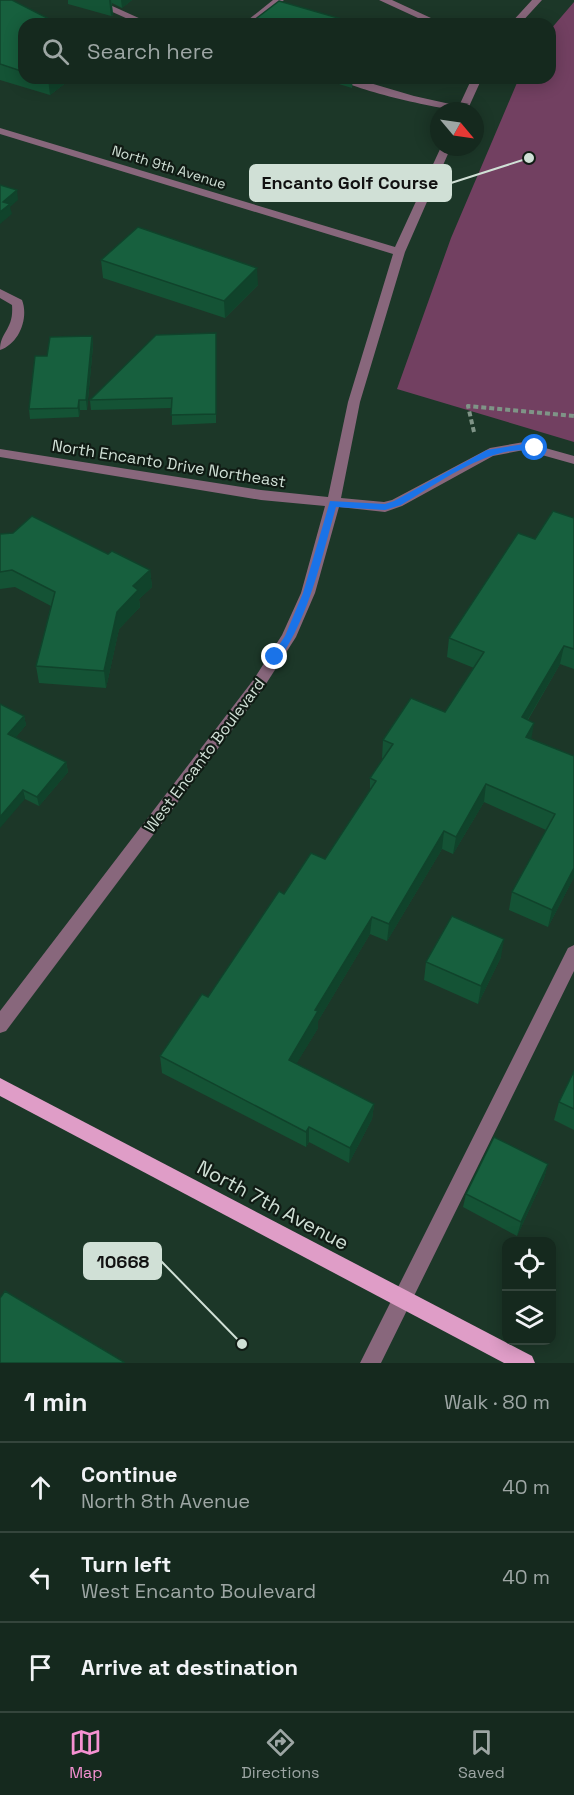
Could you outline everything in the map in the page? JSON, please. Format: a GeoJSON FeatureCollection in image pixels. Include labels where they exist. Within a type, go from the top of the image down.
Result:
{"type":"FeatureCollection","features":[{"type":"Feature","properties":{"kind":"main road","name":"North 7th Avenue"},"geometry":{"type":"LineString","coordinates":[[0,1087],[525,1363]]}},
{"type":"Feature","properties":{"kind":"street"},"geometry":{"type":"LineString","coordinates":[[91,0],[133,18]]}},
{"type":"Feature","properties":{"kind":"street"},"geometry":{"type":"LineString","coordinates":[[256,18],[279,0]]}},
{"type":"Feature","properties":{"kind":"street"},"geometry":{"type":"LineString","coordinates":[[384,0],[425,18]]}},
{"type":"Feature","properties":{"kind":"street"},"geometry":{"type":"LineString","coordinates":[[520,18],[537,0]]}},
{"type":"Feature","properties":{"kind":"street"},"geometry":{"type":"LineString","coordinates":[[362,84],[430,103]]}},
{"type":"Feature","properties":{"kind":"street"},"geometry":{"type":"LineString","coordinates":[[466,102],[474,84]]}},
{"type":"Feature","properties":{"kind":"street","name":"North 9th Avenue"},"geometry":{"type":"LineString","coordinates":[[0,131],[399,252]]}},
{"type":"Feature","properties":{"kind":"street","name":"West Encanto Boulevard"},"geometry":{"type":"LineString","coordinates":[[0,1025],[259,683],[289,637],[308,593],[333,504],[354,402],[399,252],[442,156]]}},
{"type":"Feature","properties":{"kind":"street"},"geometry":{"type":"LineString","coordinates":[[0,293],[18,303],[20,320],[15,333],[0,346]]}},
{"type":"Feature","properties":{"kind":"street","name":"North Encanto Drive Northeast"},"geometry":{"type":"LineString","coordinates":[[0,453],[261,495],[333,504],[385,507],[398,503],[490,452],[524,446],[574,460]]}},
{"type":"Feature","properties":{"kind":"street"},"geometry":{"type":"LineString","coordinates":[[370,1363],[574,952]]}},
{"type":"Feature","properties":{"kind":"path"},"geometry":{"type":"LineString","coordinates":[[490,452],[472,430],[468,406],[574,416]]}},
{"type":"Feature","properties":{"kind":"shaded area"},"geometry":{"type":"Polygon","coordinates":[[[574,2],[574,442],[397,389],[451,238],[516,84],[556,84],[556,23],[574,2]]]}},
{"type":"Feature","properties":{"kind":"building"},"geometry":{"type":"Polygon","coordinates":[[[0,0],[12,0],[47,18],[18,18],[18,70],[0,64],[0,0]]]}},
{"type":"Feature","properties":{"kind":"building"},"geometry":{"type":"Polygon","coordinates":[[[279,1],[338,18],[257,18],[279,1]]]}},
{"type":"Feature","properties":{"kind":"building"},"geometry":{"type":"Polygon","coordinates":[[[0,185],[17,190],[3,202],[10,204],[0,212],[0,185]]]}},
{"type":"Feature","properties":{"kind":"building"},"geometry":{"type":"Polygon","coordinates":[[[138,227],[257,268],[224,301],[101,260],[138,227]]]}},
{"type":"Feature","properties":{"kind":"building"},"geometry":{"type":"Polygon","coordinates":[[[216,333],[216,414],[171,415],[172,398],[90,400],[156,335],[216,333]]]}},
{"type":"Feature","properties":{"kind":"building"},"geometry":{"type":"Polygon","coordinates":[[[92,336],[86,400],[79,400],[78,408],[29,409],[35,356],[47,356],[50,337],[92,336]]]}},
{"type":"Feature","properties":{"kind":"building"},"geometry":{"type":"Polygon","coordinates":[[[553,511],[574,518],[574,649],[564,646],[522,717],[534,723],[526,737],[574,756],[574,868],[552,910],[512,892],[555,814],[486,784],[456,837],[444,831],[389,924],[372,917],[315,1010],[318,1011],[289,1060],[374,1104],[350,1148],[309,1127],[306,1132],[160,1056],[202,994],[208,997],[279,891],[284,894],[311,853],[325,859],[376,781],[370,778],[393,744],[383,740],[411,698],[445,712],[484,652],[449,638],[518,533],[535,539],[553,511]]]}},
{"type":"Feature","properties":{"kind":"building"},"geometry":{"type":"Polygon","coordinates":[[[32,516],[108,554],[112,551],[150,570],[133,586],[138,590],[117,612],[104,671],[36,666],[55,592],[12,570],[0,572],[0,534],[13,533],[32,516]]]}},
{"type":"Feature","properties":{"kind":"building"},"geometry":{"type":"Polygon","coordinates":[[[0,704],[24,716],[8,734],[66,762],[37,797],[23,790],[0,817],[0,704]]]}},
{"type":"Feature","properties":{"kind":"building"},"geometry":{"type":"Polygon","coordinates":[[[452,916],[504,939],[481,986],[426,962],[452,916]]]}},
{"type":"Feature","properties":{"kind":"building"},"geometry":{"type":"Polygon","coordinates":[[[574,1071],[574,1109],[559,1102],[574,1071]]]}},
{"type":"Feature","properties":{"kind":"building"},"geometry":{"type":"Polygon","coordinates":[[[494,1137],[548,1164],[521,1222],[466,1194],[494,1137]]]}},
{"type":"Feature","properties":{"kind":"building"},"geometry":{"type":"Polygon","coordinates":[[[5,1291],[124,1363],[0,1363],[0,1298],[5,1291]]]}},
{"type":"Feature","properties":{"kind":"place","name":"Encanto Golf Course"},"geometry":{"type":"Point","coordinates":[529,158]}},
{"type":"Feature","properties":{"kind":"place","name":"10668"},"geometry":{"type":"Point","coordinates":[242,1344]}},
{"type":"Feature","properties":{"kind":"route"},"geometry":{"type":"LineString","coordinates":[[275,657],[289,637],[308,593],[333,504],[385,507],[398,503],[470,461],[490,452],[524,446],[535,448]]}}]}
